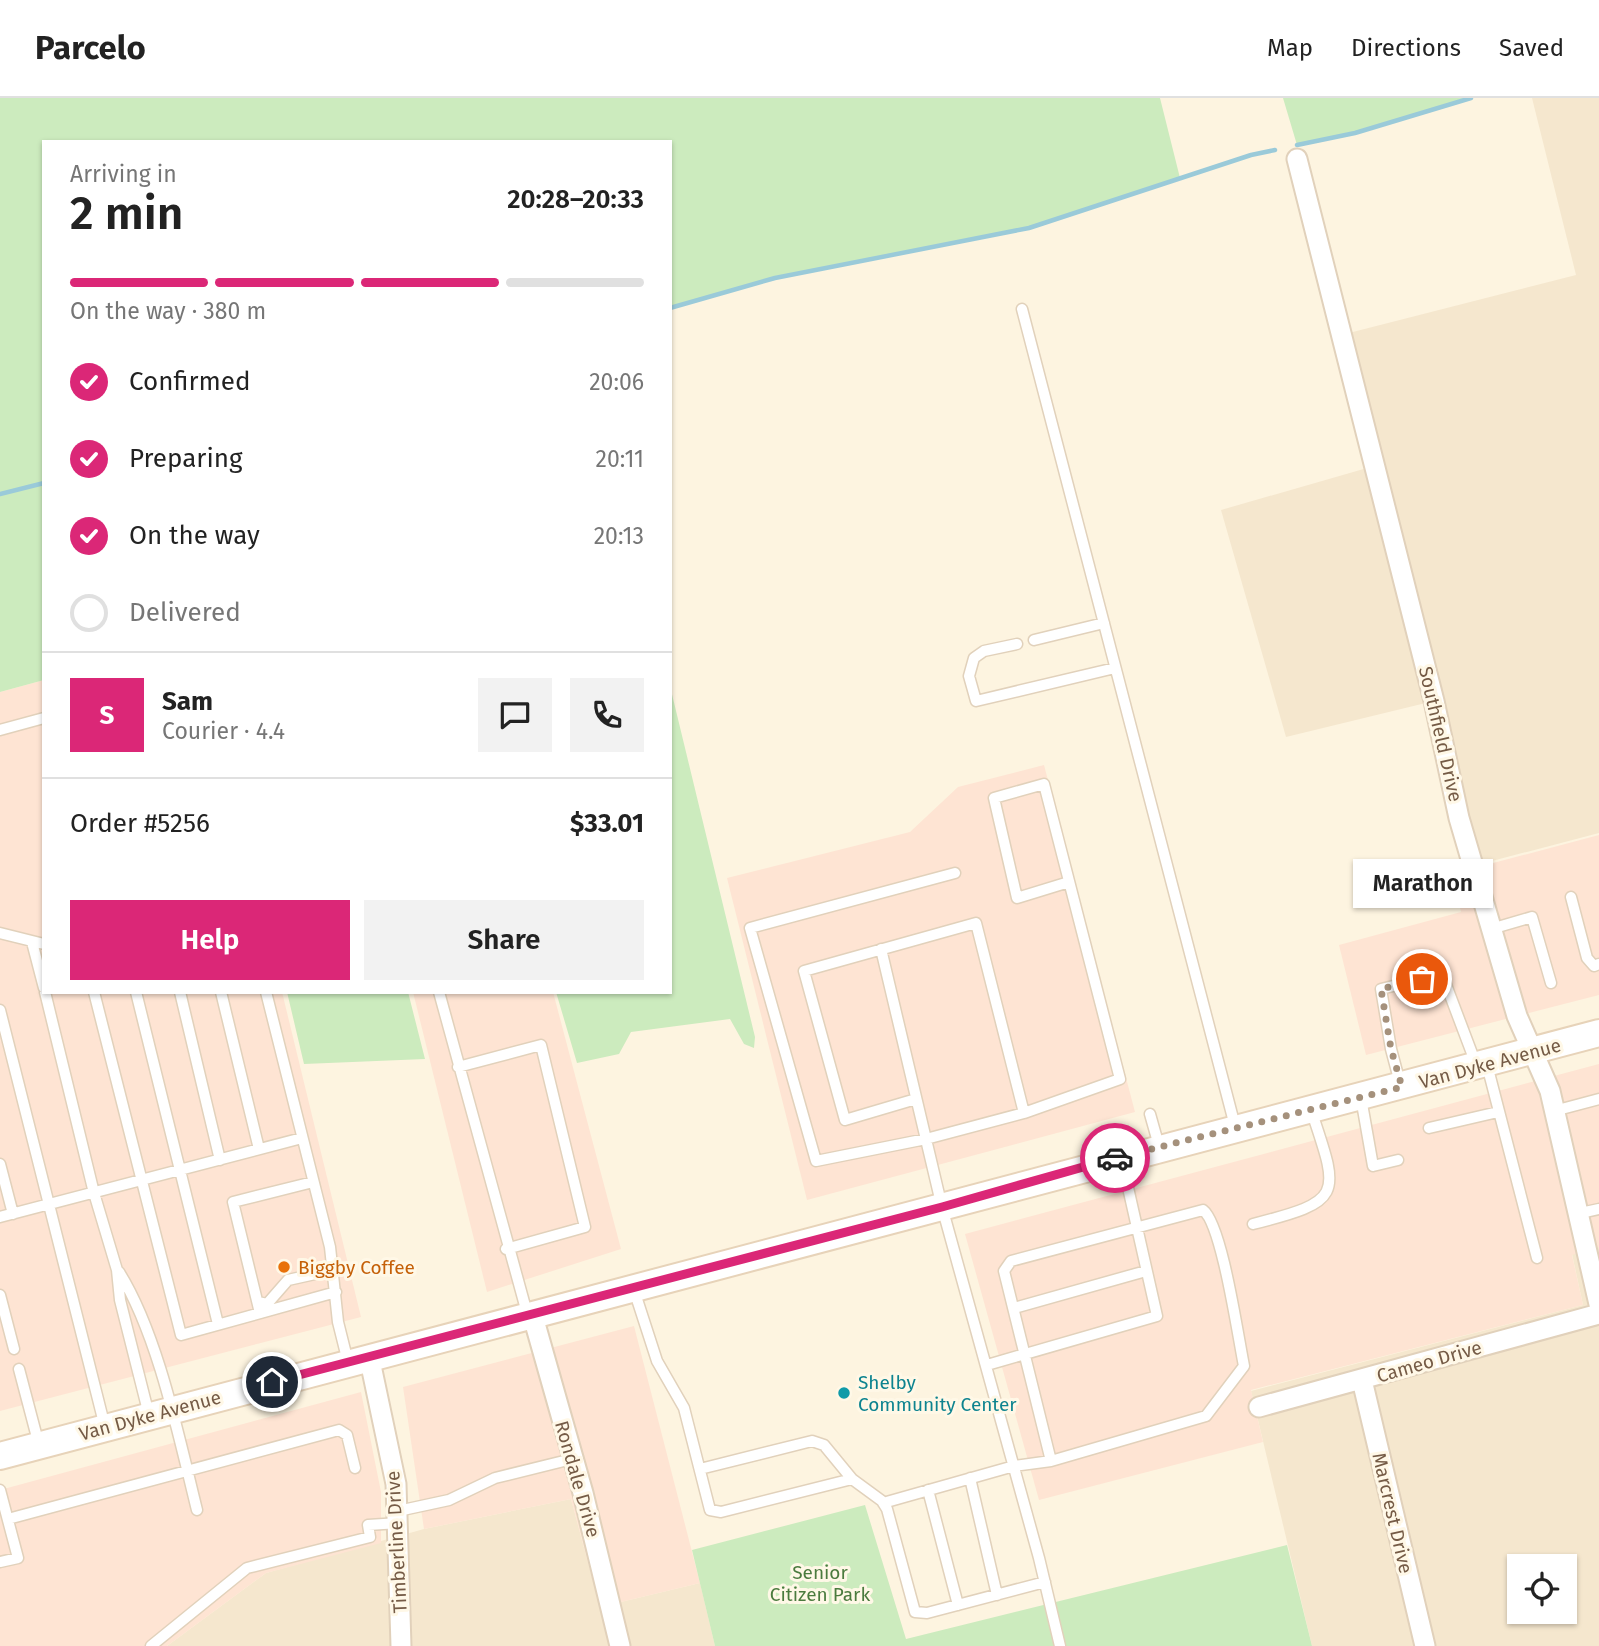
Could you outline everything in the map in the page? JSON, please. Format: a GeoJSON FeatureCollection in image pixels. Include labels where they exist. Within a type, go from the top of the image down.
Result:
{"type":"FeatureCollection","features":[{"type":"Feature","properties":{"kind":"main road","name":"Van Dyke Avenue"},"geometry":{"type":"LineString","coordinates":[[0,1456],[529,1313],[942,1207],[1235,1127],[1361,1098],[1599,1033]]}},
{"type":"Feature","properties":{"kind":"street","name":"Southfield Drive"},"geometry":{"type":"LineString","coordinates":[[1297,159],[1431,688],[1459,818],[1517,1016],[1535,1052],[1554,1111],[1576,1214],[1596,1275],[1599,1304]]}},
{"type":"Feature","properties":{"kind":"street","name":"Rondale Drive"},"geometry":{"type":"LineString","coordinates":[[529,1313],[572,1459],[620,1646]]}},
{"type":"Feature","properties":{"kind":"street","name":"Cameo Drive"},"geometry":{"type":"LineString","coordinates":[[1259,1407],[1599,1314]]}},
{"type":"Feature","properties":{"kind":"street","name":"Timberline Drive"},"geometry":{"type":"LineString","coordinates":[[359,1359],[390,1449],[399,1517],[397,1644]]}},
{"type":"Feature","properties":{"kind":"street","name":"Marcrest Drive"},"geometry":{"type":"LineString","coordinates":[[1362,1380],[1425,1646]]}},
{"type":"Feature","properties":{"kind":"lane"},"geometry":{"type":"LineString","coordinates":[[1022,309],[1235,1127]]}},
{"type":"Feature","properties":{"kind":"lane"},"geometry":{"type":"LineString","coordinates":[[1034,640],[1104,623]]}},
{"type":"Feature","properties":{"kind":"lane"},"geometry":{"type":"LineString","coordinates":[[1017,644],[984,652],[974,658],[970,676],[976,701],[1115,668]]}},
{"type":"Feature","properties":{"kind":"lane"},"geometry":{"type":"LineString","coordinates":[[0,730],[42,719]]}},
{"type":"Feature","properties":{"kind":"lane"},"geometry":{"type":"LineString","coordinates":[[955,873],[750,928],[816,1161],[926,1139],[1024,1113],[1120,1079],[1044,784],[994,798],[1017,898],[1069,882]]}},
{"type":"Feature","properties":{"kind":"lane"},"geometry":{"type":"LineString","coordinates":[[1571,897],[1587,958],[1594,965],[1599,964]]}},
{"type":"Feature","properties":{"kind":"lane"},"geometry":{"type":"LineString","coordinates":[[1491,929],[1532,918],[1551,983]]}},
{"type":"Feature","properties":{"kind":"lane"},"geometry":{"type":"LineString","coordinates":[[916,1099],[845,1120],[804,971],[976,923],[1024,1113]]}},
{"type":"Feature","properties":{"kind":"lane"},"geometry":{"type":"LineString","coordinates":[[0,933],[42,944]]}},
{"type":"Feature","properties":{"kind":"lane"},"geometry":{"type":"LineString","coordinates":[[32,942],[42,982]]}},
{"type":"Feature","properties":{"kind":"lane"},"geometry":{"type":"LineString","coordinates":[[881,949],[942,1207],[987,1365],[1060,1646]]}},
{"type":"Feature","properties":{"kind":"lane"},"geometry":{"type":"LineString","coordinates":[[1402,1087],[1391,1049],[1381,989],[1442,974],[1482,1066],[1498,1112],[1537,1258]]}},
{"type":"Feature","properties":{"kind":"lane"},"geometry":{"type":"LineString","coordinates":[[45,994],[94,1193],[117,1270],[120,1300],[161,1412],[187,1471],[197,1510]]}},
{"type":"Feature","properties":{"kind":"lane"},"geometry":{"type":"LineString","coordinates":[[95,994],[181,1335],[218,1324],[267,1304],[288,1280],[333,1269]]}},
{"type":"Feature","properties":{"kind":"lane"},"geometry":{"type":"LineString","coordinates":[[136,994],[178,1171],[218,1324]]}},
{"type":"Feature","properties":{"kind":"lane"},"geometry":{"type":"LineString","coordinates":[[180,994],[220,1160]]}},
{"type":"Feature","properties":{"kind":"lane"},"geometry":{"type":"LineString","coordinates":[[220,994],[259,1149]]}},
{"type":"Feature","properties":{"kind":"lane"},"geometry":{"type":"LineString","coordinates":[[266,994],[333,1269],[338,1322],[359,1359]]}},
{"type":"Feature","properties":{"kind":"lane"},"geometry":{"type":"LineString","coordinates":[[440,994],[506,1248],[529,1313]]}},
{"type":"Feature","properties":{"kind":"lane"},"geometry":{"type":"LineString","coordinates":[[0,1010],[105,1427]]}},
{"type":"Feature","properties":{"kind":"lane"},"geometry":{"type":"LineString","coordinates":[[458,1067],[541,1045],[585,1227],[506,1248]]}},
{"type":"Feature","properties":{"kind":"lane"},"geometry":{"type":"LineString","coordinates":[[1361,1098],[1373,1166],[1398,1160]]}},
{"type":"Feature","properties":{"kind":"lane"},"geometry":{"type":"LineString","coordinates":[[1554,1111],[1599,1099]]}},
{"type":"Feature","properties":{"kind":"lane"},"geometry":{"type":"LineString","coordinates":[[1253,1224],[1306,1211],[1317,1205],[1324,1196],[1330,1175],[1329,1162],[1311,1109]]}},
{"type":"Feature","properties":{"kind":"lane"},"geometry":{"type":"LineString","coordinates":[[1429,1128],[1498,1112]]}},
{"type":"Feature","properties":{"kind":"lane"},"geometry":{"type":"LineString","coordinates":[[1150,1114],[1159,1147]]}},
{"type":"Feature","properties":{"kind":"lane"},"geometry":{"type":"LineString","coordinates":[[0,1217],[302,1138]]}},
{"type":"Feature","properties":{"kind":"lane"},"geometry":{"type":"LineString","coordinates":[[987,1365],[1157,1316],[1121,1157]]}},
{"type":"Feature","properties":{"kind":"lane"},"geometry":{"type":"LineString","coordinates":[[0,1164],[13,1214]]}},
{"type":"Feature","properties":{"kind":"lane"},"geometry":{"type":"LineString","coordinates":[[259,1307],[233,1202],[313,1182]]}},
{"type":"Feature","properties":{"kind":"lane"},"geometry":{"type":"LineString","coordinates":[[1576,1214],[1599,1209]]}},
{"type":"Feature","properties":{"kind":"lane"},"geometry":{"type":"LineString","coordinates":[[883,1503],[1014,1466],[1051,1461],[1206,1416],[1244,1366],[1211,1216],[1203,1210],[1010,1261],[1004,1271],[1051,1461]]}},
{"type":"Feature","properties":{"kind":"lane"},"geometry":{"type":"LineString","coordinates":[[117,1270],[133,1294],[161,1412]]}},
{"type":"Feature","properties":{"kind":"lane"},"geometry":{"type":"LineString","coordinates":[[1014,1308],[1146,1271]]}},
{"type":"Feature","properties":{"kind":"lane"},"geometry":{"type":"LineString","coordinates":[[632,1286],[657,1361],[684,1408],[710,1510],[721,1512],[852,1479]]}},
{"type":"Feature","properties":{"kind":"lane"},"geometry":{"type":"LineString","coordinates":[[259,1307],[336,1293]]}},
{"type":"Feature","properties":{"kind":"lane"},"geometry":{"type":"LineString","coordinates":[[0,1295],[14,1349]]}},
{"type":"Feature","properties":{"kind":"lane"},"geometry":{"type":"LineString","coordinates":[[19,1369],[39,1445]]}},
{"type":"Feature","properties":{"kind":"lane"},"geometry":{"type":"LineString","coordinates":[[8,1519],[339,1430],[347,1436],[355,1468]]}},
{"type":"Feature","properties":{"kind":"lane"},"geometry":{"type":"LineString","coordinates":[[700,1469],[812,1441],[824,1445],[852,1479],[883,1503],[915,1612],[927,1613],[1045,1582]]}},
{"type":"Feature","properties":{"kind":"lane"},"geometry":{"type":"LineString","coordinates":[[151,1646],[247,1568],[370,1537],[368,1525],[449,1500],[495,1478],[572,1459]]}},
{"type":"Feature","properties":{"kind":"lane"},"geometry":{"type":"LineString","coordinates":[[970,1478],[998,1595]]}},
{"type":"Feature","properties":{"kind":"lane"},"geometry":{"type":"LineString","coordinates":[[0,1490],[18,1558],[0,1562]]}},
{"type":"Feature","properties":{"kind":"lane"},"geometry":{"type":"LineString","coordinates":[[928,1490],[958,1605]]}},
{"type":"Feature","properties":{"kind":"shaded area"},"geometry":{"type":"Polygon","coordinates":[[[1532,98],[1599,98],[1599,833],[1473,866],[1434,701],[1286,737],[1221,510],[1374,466],[1341,335],[1576,275],[1532,98]]]}},
{"type":"Feature","properties":{"kind":"shaded area"},"geometry":{"type":"Polygon","coordinates":[[[42,681],[42,994],[282,994],[361,1317],[0,1411],[0,692],[42,681]]]}},
{"type":"Feature","properties":{"kind":"shaded area"},"geometry":{"type":"Polygon","coordinates":[[[1044,765],[1135,1112],[807,1200],[727,878],[910,832],[958,787],[1044,765]]]}},
{"type":"Feature","properties":{"kind":"shaded area"},"geometry":{"type":"Polygon","coordinates":[[[1599,835],[1599,995],[1366,1055],[1339,945],[1461,912],[1452,874],[1599,835]]]}},
{"type":"Feature","properties":{"kind":"shaded area"},"geometry":{"type":"Polygon","coordinates":[[[413,994],[554,994],[621,1249],[487,1292],[413,994]]]}},
{"type":"Feature","properties":{"kind":"shaded area"},"geometry":{"type":"Polygon","coordinates":[[[1599,1064],[1599,1247],[1572,1255],[1583,1305],[1251,1390],[1263,1442],[1039,1500],[965,1234],[1599,1064]]]}},
{"type":"Feature","properties":{"kind":"shaded area"},"geometry":{"type":"Polygon","coordinates":[[[1599,1247],[1599,1646],[1312,1646],[1251,1391],[1583,1305],[1572,1254],[1599,1247]]]}},
{"type":"Feature","properties":{"kind":"shaded area"},"geometry":{"type":"Polygon","coordinates":[[[634,1326],[700,1583],[600,1607],[571,1499],[424,1529],[403,1387],[634,1326]]]}},
{"type":"Feature","properties":{"kind":"shaded area"},"geometry":{"type":"Polygon","coordinates":[[[361,1392],[381,1492],[381,1543],[266,1573],[167,1646],[0,1646],[0,1490],[361,1392]]]}},
{"type":"Feature","properties":{"kind":"shaded area"},"geometry":{"type":"Polygon","coordinates":[[[571,1499],[600,1607],[700,1583],[715,1646],[167,1646],[266,1573],[424,1529],[571,1499]]]}},
{"type":"Feature","properties":{"kind":"green space"},"geometry":{"type":"Polygon","coordinates":[[[0,98],[1160,98],[1180,178],[1029,228],[775,278],[672,307],[672,140],[42,140],[42,681],[0,692],[0,98]]]}},
{"type":"Feature","properties":{"kind":"green space"},"geometry":{"type":"Polygon","coordinates":[[[1283,98],[1471,98],[1355,133],[1297,145],[1283,98]]]}},
{"type":"Feature","properties":{"kind":"green space"},"geometry":{"type":"Polygon","coordinates":[[[672,694],[755,1037],[754,1048],[744,1044],[730,1019],[631,1032],[619,1054],[577,1063],[557,994],[672,994],[672,694]]]}},
{"type":"Feature","properties":{"kind":"green space"},"geometry":{"type":"Polygon","coordinates":[[[287,994],[409,994],[425,1059],[304,1064],[287,994]]]}},
{"type":"Feature","properties":{"kind":"green space","name":"Senior Citizen Park"},"geometry":{"type":"Polygon","coordinates":[[[865,1505],[906,1639],[1287,1545],[1312,1646],[715,1646],[692,1550],[865,1505]]]}},
{"type":"Feature","properties":{"kind":"waterway"},"geometry":{"type":"LineString","coordinates":[[1297,145],[1355,133],[1471,98]]}},
{"type":"Feature","properties":{"kind":"waterway"},"geometry":{"type":"LineString","coordinates":[[672,307],[775,278],[1029,228],[1251,155],[1275,150]]}},
{"type":"Feature","properties":{"kind":"waterway"},"geometry":{"type":"LineString","coordinates":[[0,494],[42,484]]}},
{"type":"Feature","properties":{"kind":"way so far"},"geometry":{"type":"LineString","coordinates":[[1115,1158],[1402,1087],[1391,1049],[1381,989],[1422,979]]}},
{"type":"Feature","properties":{"kind":"place","name":"Marathon"},"geometry":{"type":"Point","coordinates":[1422,979]}},
{"type":"Feature","properties":{"kind":"place","name":"Biggby Coffee"},"geometry":{"type":"Point","coordinates":[284,1267]}},
{"type":"Feature","properties":{"kind":"place","name":"Shelby Community Center"},"geometry":{"type":"Point","coordinates":[844,1393]}},
{"type":"Feature","properties":{"kind":"route"},"geometry":{"type":"LineString","coordinates":[[272,1382],[806,1240],[942,1207],[1115,1158]]}}]}
